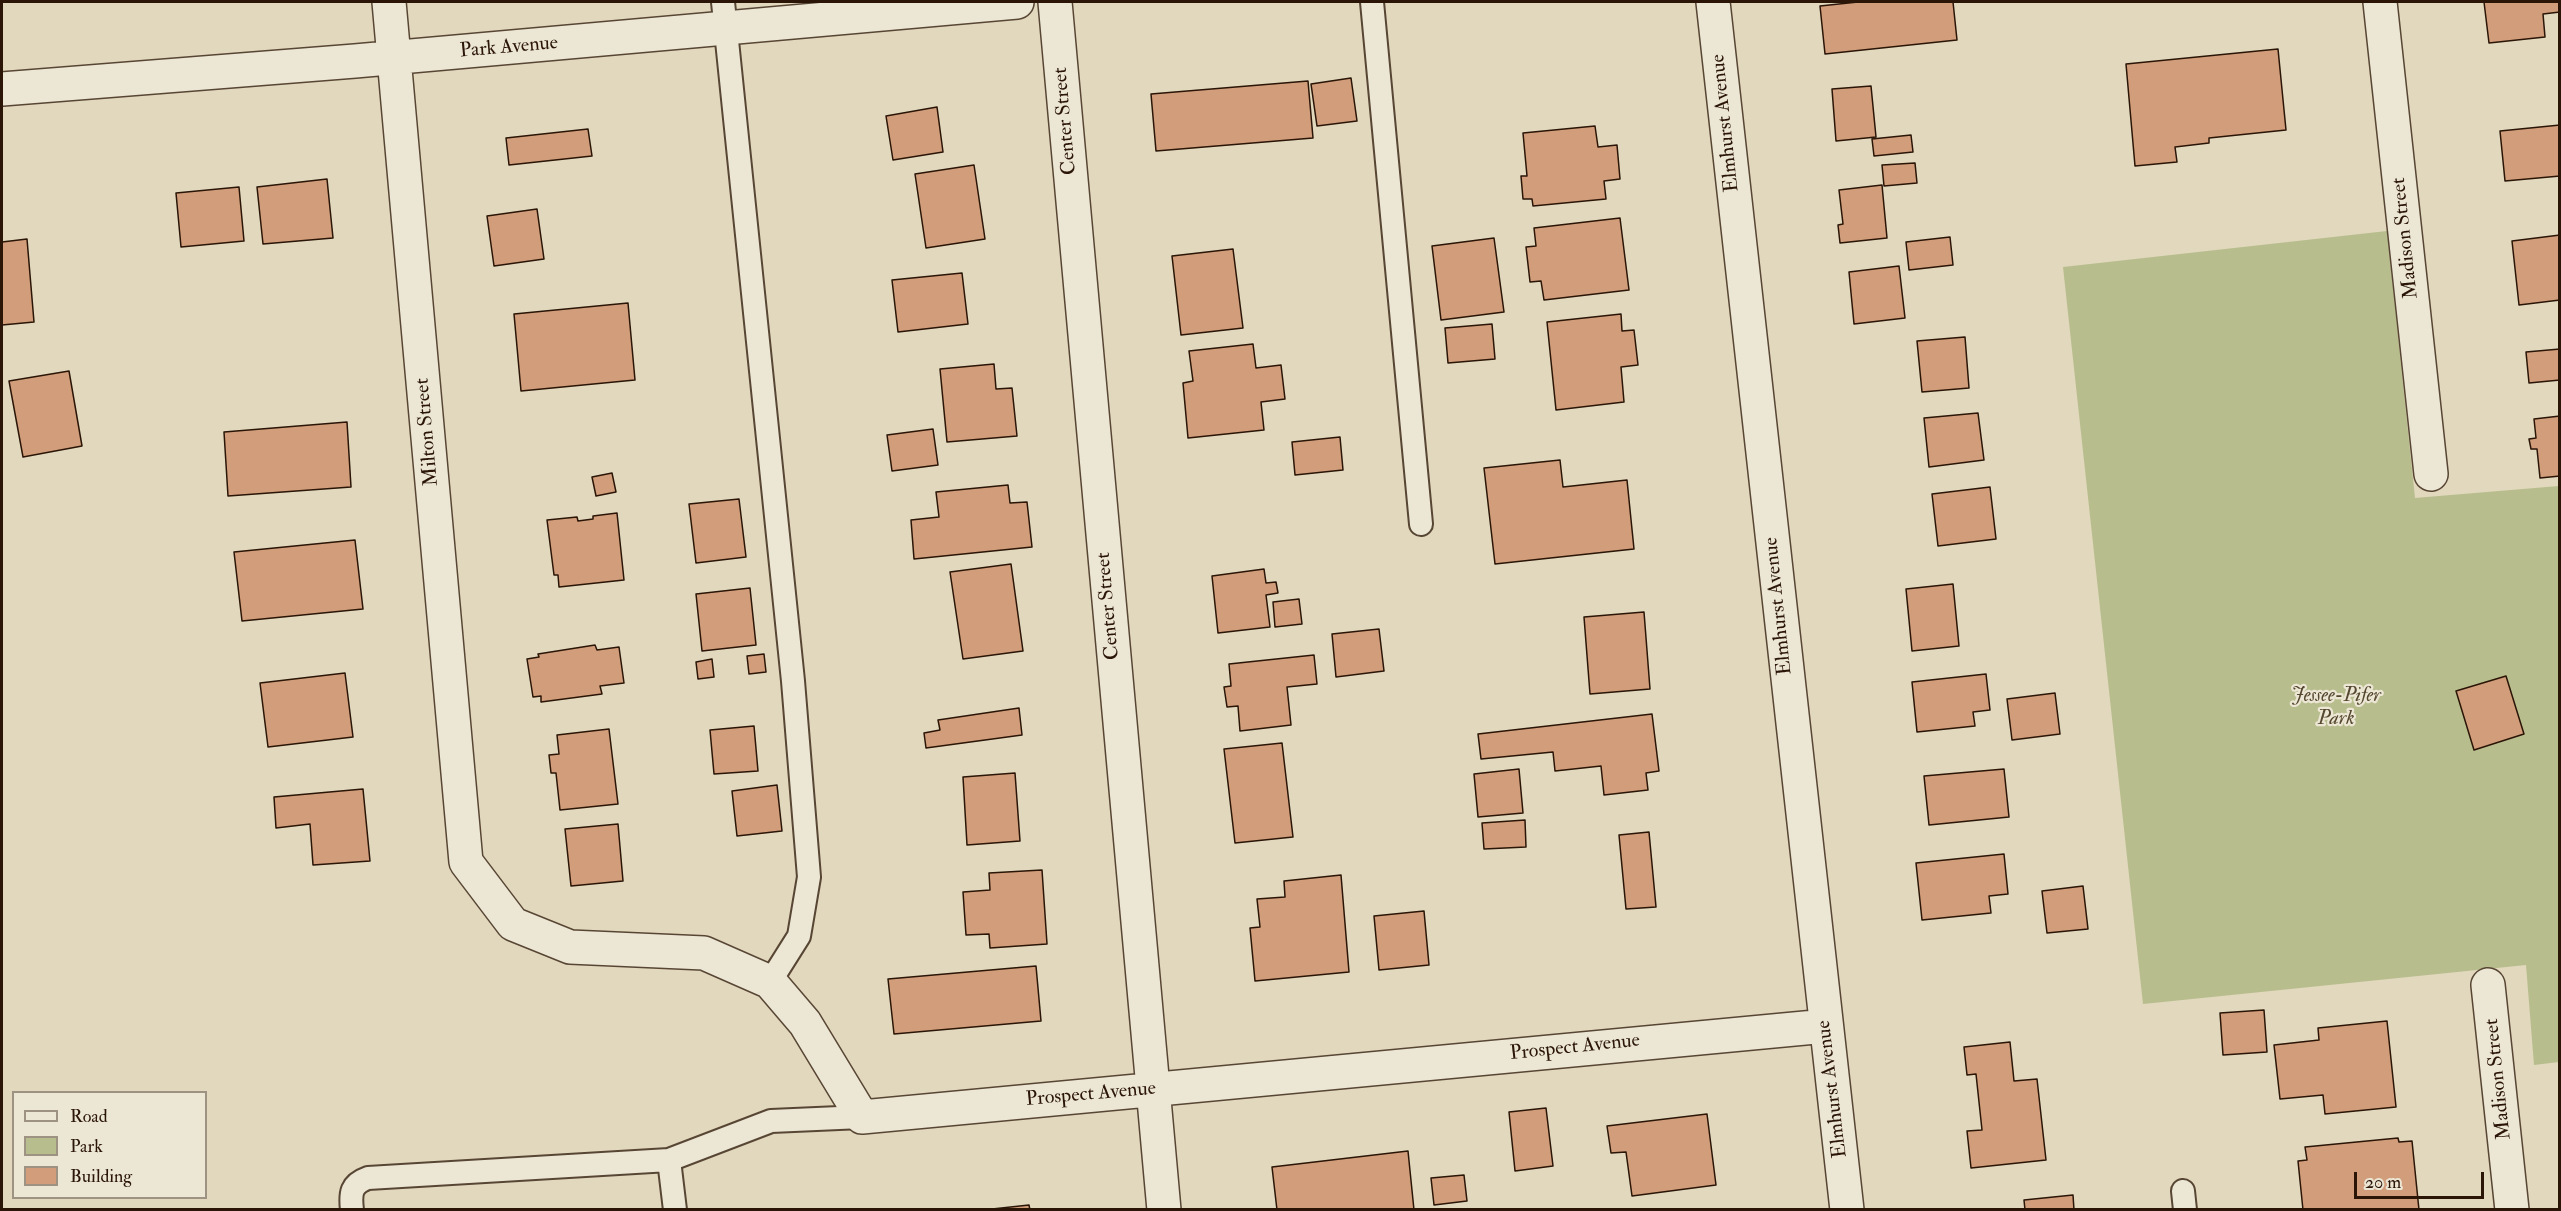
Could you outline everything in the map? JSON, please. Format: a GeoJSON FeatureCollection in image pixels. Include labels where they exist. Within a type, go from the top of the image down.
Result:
{"type":"FeatureCollection","features":[{"type":"Feature","properties":{"kind":"street","name":"Milton Street"},"geometry":{"type":"LineString","coordinates":[[389,2],[466,862],[513,924],[570,947],[704,953],[770,982]]}},
{"type":"Feature","properties":{"kind":"street","name":"Park Avenue"},"geometry":{"type":"LineString","coordinates":[[2,89],[395,58],[724,15],[1017,2]]}},
{"type":"Feature","properties":{"kind":"street","name":"Center Street"},"geometry":{"type":"LineString","coordinates":[[1055,2],[1164,1209]]}},
{"type":"Feature","properties":{"kind":"street","name":"Elmhurst Avenue"},"geometry":{"type":"LineString","coordinates":[[1713,2],[1847,1209]]}},
{"type":"Feature","properties":{"kind":"street","name":"Madison Street"},"geometry":{"type":"LineString","coordinates":[[2380,2],[2431,474]]}},
{"type":"Feature","properties":{"kind":"street"},"geometry":{"type":"LineString","coordinates":[[770,982],[805,1023],[862,1117]]}},
{"type":"Feature","properties":{"kind":"street","name":"Madison Street"},"geometry":{"type":"LineString","coordinates":[[2488,985],[2512,1209]]}},
{"type":"Feature","properties":{"kind":"street","name":"Prospect Avenue"},"geometry":{"type":"LineString","coordinates":[[862,1117],[1827,1026]]}},
{"type":"Feature","properties":{"kind":"lane"},"geometry":{"type":"LineString","coordinates":[[1372,2],[1421,524]]}},
{"type":"Feature","properties":{"kind":"lane"},"geometry":{"type":"LineString","coordinates":[[724,15],[793,681],[809,877],[800,936],[770,982]]}},
{"type":"Feature","properties":{"kind":"lane"},"geometry":{"type":"LineString","coordinates":[[352,1209],[350,1195],[352,1188],[358,1182],[368,1178],[669,1160],[771,1121],[862,1117]]}},
{"type":"Feature","properties":{"kind":"lane"},"geometry":{"type":"LineString","coordinates":[[669,1160],[675,1209]]}},
{"type":"Feature","properties":{"kind":"green space","name":"Jessee-Pifer Park"},"geometry":{"type":"Polygon","coordinates":[[[2387,231],[2415,498],[2559,486],[2559,1062],[2534,1065],[2526,965],[2143,1004],[2063,267],[2387,231]]]}},
{"type":"Feature","properties":{"kind":"building"},"geometry":{"type":"Polygon","coordinates":[[[1858,2],[1953,2],[1957,40],[1825,54],[1820,6],[1858,2]]]}},
{"type":"Feature","properties":{"kind":"building"},"geometry":{"type":"Polygon","coordinates":[[[2484,2],[2560,2],[2560,12],[2543,14],[2545,37],[2489,43],[2484,2]]]}},
{"type":"Feature","properties":{"kind":"building"},"geometry":{"type":"Polygon","coordinates":[[[2278,49],[2286,130],[2209,138],[2209,143],[2175,147],[2177,162],[2135,166],[2126,64],[2278,49]]]}},
{"type":"Feature","properties":{"kind":"building"},"geometry":{"type":"Polygon","coordinates":[[[1351,78],[1357,121],[1317,126],[1311,84],[1351,78]]]}},
{"type":"Feature","properties":{"kind":"building"},"geometry":{"type":"Polygon","coordinates":[[[1308,81],[1313,138],[1156,151],[1151,94],[1308,81]]]}},
{"type":"Feature","properties":{"kind":"building"},"geometry":{"type":"Polygon","coordinates":[[[1871,86],[1876,137],[1836,141],[1832,89],[1871,86]]]}},
{"type":"Feature","properties":{"kind":"building"},"geometry":{"type":"Polygon","coordinates":[[[937,107],[943,152],[893,160],[886,116],[937,107]]]}},
{"type":"Feature","properties":{"kind":"building"},"geometry":{"type":"Polygon","coordinates":[[[2560,125],[2560,176],[2505,181],[2500,131],[2560,125]]]}},
{"type":"Feature","properties":{"kind":"building"},"geometry":{"type":"Polygon","coordinates":[[[1595,126],[1598,147],[1617,145],[1620,179],[1604,181],[1606,199],[1533,206],[1532,199],[1523,199],[1521,176],[1527,176],[1523,133],[1595,126]]]}},
{"type":"Feature","properties":{"kind":"building"},"geometry":{"type":"Polygon","coordinates":[[[588,129],[592,156],[509,165],[506,138],[588,129]]]}},
{"type":"Feature","properties":{"kind":"building"},"geometry":{"type":"Polygon","coordinates":[[[1911,135],[1913,152],[1874,156],[1872,139],[1911,135]]]}},
{"type":"Feature","properties":{"kind":"building"},"geometry":{"type":"Polygon","coordinates":[[[1915,163],[1917,183],[1884,186],[1882,165],[1915,163]]]}},
{"type":"Feature","properties":{"kind":"building"},"geometry":{"type":"Polygon","coordinates":[[[974,165],[985,239],[926,248],[915,174],[974,165]]]}},
{"type":"Feature","properties":{"kind":"building"},"geometry":{"type":"Polygon","coordinates":[[[327,179],[333,238],[263,244],[257,187],[327,179]]]}},
{"type":"Feature","properties":{"kind":"building"},"geometry":{"type":"Polygon","coordinates":[[[1882,185],[1887,238],[1840,243],[1838,225],[1843,224],[1839,190],[1882,185]]]}},
{"type":"Feature","properties":{"kind":"building"},"geometry":{"type":"Polygon","coordinates":[[[239,187],[244,241],[181,247],[176,193],[239,187]]]}},
{"type":"Feature","properties":{"kind":"building"},"geometry":{"type":"Polygon","coordinates":[[[537,209],[544,259],[494,266],[487,216],[537,209]]]}},
{"type":"Feature","properties":{"kind":"building"},"geometry":{"type":"Polygon","coordinates":[[[1620,218],[1629,290],[1544,300],[1541,281],[1530,282],[1526,247],[1536,246],[1534,228],[1620,218]]]}},
{"type":"Feature","properties":{"kind":"building"},"geometry":{"type":"Polygon","coordinates":[[[2560,235],[2560,300],[2519,305],[2512,241],[2560,235]]]}},
{"type":"Feature","properties":{"kind":"building"},"geometry":{"type":"Polygon","coordinates":[[[1950,237],[1953,265],[1909,270],[1906,242],[1950,237]]]}},
{"type":"Feature","properties":{"kind":"building"},"geometry":{"type":"Polygon","coordinates":[[[1494,238],[1504,312],[1441,320],[1432,246],[1494,238]]]}},
{"type":"Feature","properties":{"kind":"building"},"geometry":{"type":"Polygon","coordinates":[[[27,239],[34,322],[2,325],[2,242],[27,239]]]}},
{"type":"Feature","properties":{"kind":"building"},"geometry":{"type":"Polygon","coordinates":[[[1233,249],[1243,328],[1181,335],[1172,256],[1233,249]]]}},
{"type":"Feature","properties":{"kind":"building"},"geometry":{"type":"Polygon","coordinates":[[[1899,266],[1905,318],[1854,324],[1849,272],[1899,266]]]}},
{"type":"Feature","properties":{"kind":"building"},"geometry":{"type":"Polygon","coordinates":[[[962,273],[968,324],[898,332],[892,280],[962,273]]]}},
{"type":"Feature","properties":{"kind":"building"},"geometry":{"type":"Polygon","coordinates":[[[628,303],[635,380],[521,391],[514,314],[628,303]]]}},
{"type":"Feature","properties":{"kind":"building"},"geometry":{"type":"Polygon","coordinates":[[[1621,314],[1622,331],[1634,330],[1638,365],[1621,367],[1624,402],[1556,410],[1547,322],[1621,314]]]}},
{"type":"Feature","properties":{"kind":"building"},"geometry":{"type":"Polygon","coordinates":[[[1492,324],[1495,359],[1448,363],[1445,328],[1492,324]]]}},
{"type":"Feature","properties":{"kind":"building"},"geometry":{"type":"Polygon","coordinates":[[[1965,337],[1969,388],[1922,392],[1917,341],[1965,337]]]}},
{"type":"Feature","properties":{"kind":"building"},"geometry":{"type":"Polygon","coordinates":[[[1253,344],[1256,368],[1281,365],[1285,399],[1261,402],[1264,430],[1188,438],[1183,383],[1193,381],[1189,351],[1253,344]]]}},
{"type":"Feature","properties":{"kind":"building"},"geometry":{"type":"Polygon","coordinates":[[[2560,349],[2560,380],[2529,383],[2526,352],[2560,349]]]}},
{"type":"Feature","properties":{"kind":"building"},"geometry":{"type":"Polygon","coordinates":[[[994,364],[996,389],[1012,388],[1017,436],[947,442],[940,369],[994,364]]]}},
{"type":"Feature","properties":{"kind":"building"},"geometry":{"type":"Polygon","coordinates":[[[69,371],[82,446],[23,457],[9,381],[69,371]]]}},
{"type":"Feature","properties":{"kind":"building"},"geometry":{"type":"Polygon","coordinates":[[[1978,413],[1984,460],[1929,467],[1924,418],[1978,413]]]}},
{"type":"Feature","properties":{"kind":"building"},"geometry":{"type":"Polygon","coordinates":[[[2560,416],[2560,476],[2540,478],[2537,449],[2531,449],[2529,439],[2536,438],[2534,419],[2560,416]]]}},
{"type":"Feature","properties":{"kind":"building"},"geometry":{"type":"Polygon","coordinates":[[[347,422],[351,487],[228,496],[224,432],[347,422]]]}},
{"type":"Feature","properties":{"kind":"building"},"geometry":{"type":"Polygon","coordinates":[[[933,429],[938,465],[892,471],[887,435],[933,429]]]}},
{"type":"Feature","properties":{"kind":"building"},"geometry":{"type":"Polygon","coordinates":[[[1340,437],[1343,470],[1295,475],[1292,442],[1340,437]]]}},
{"type":"Feature","properties":{"kind":"building"},"geometry":{"type":"Polygon","coordinates":[[[1560,460],[1563,487],[1627,480],[1634,549],[1495,564],[1484,468],[1560,460]]]}},
{"type":"Feature","properties":{"kind":"building"},"geometry":{"type":"Polygon","coordinates":[[[612,473],[616,492],[596,496],[592,477],[612,473]]]}},
{"type":"Feature","properties":{"kind":"building"},"geometry":{"type":"Polygon","coordinates":[[[1008,485],[1010,503],[1027,502],[1032,547],[914,559],[911,520],[939,517],[936,492],[1008,485]]]}},
{"type":"Feature","properties":{"kind":"building"},"geometry":{"type":"Polygon","coordinates":[[[1990,487],[1996,539],[1938,546],[1932,494],[1990,487]]]}},
{"type":"Feature","properties":{"kind":"building"},"geometry":{"type":"Polygon","coordinates":[[[739,499],[746,557],[696,563],[689,504],[739,499]]]}},
{"type":"Feature","properties":{"kind":"building"},"geometry":{"type":"Polygon","coordinates":[[[617,513],[624,580],[559,587],[558,575],[554,575],[547,520],[577,517],[578,521],[593,519],[593,516],[617,513]]]}},
{"type":"Feature","properties":{"kind":"building"},"geometry":{"type":"Polygon","coordinates":[[[355,540],[363,609],[242,621],[234,552],[355,540]]]}},
{"type":"Feature","properties":{"kind":"building"},"geometry":{"type":"Polygon","coordinates":[[[1011,564],[1023,651],[963,659],[950,572],[1011,564]]]}},
{"type":"Feature","properties":{"kind":"building"},"geometry":{"type":"Polygon","coordinates":[[[1264,569],[1266,583],[1276,582],[1278,593],[1266,595],[1270,627],[1218,633],[1212,576],[1264,569]]]}},
{"type":"Feature","properties":{"kind":"building"},"geometry":{"type":"Polygon","coordinates":[[[1953,584],[1959,646],[1912,651],[1906,589],[1953,584]]]}},
{"type":"Feature","properties":{"kind":"building"},"geometry":{"type":"Polygon","coordinates":[[[750,588],[756,645],[702,651],[696,594],[750,588]]]}},
{"type":"Feature","properties":{"kind":"building"},"geometry":{"type":"Polygon","coordinates":[[[1299,599],[1302,624],[1275,627],[1273,602],[1299,599]]]}},
{"type":"Feature","properties":{"kind":"building"},"geometry":{"type":"Polygon","coordinates":[[[1644,612],[1650,689],[1590,694],[1584,617],[1644,612]]]}},
{"type":"Feature","properties":{"kind":"building"},"geometry":{"type":"Polygon","coordinates":[[[1379,629],[1384,671],[1336,677],[1332,634],[1379,629]]]}},
{"type":"Feature","properties":{"kind":"building"},"geometry":{"type":"Polygon","coordinates":[[[595,645],[597,650],[619,647],[624,683],[600,686],[602,694],[541,702],[541,696],[533,697],[527,659],[539,657],[538,654],[595,645]]]}},
{"type":"Feature","properties":{"kind":"building"},"geometry":{"type":"Polygon","coordinates":[[[764,654],[766,672],[749,674],[747,656],[764,654]]]}},
{"type":"Feature","properties":{"kind":"building"},"geometry":{"type":"Polygon","coordinates":[[[1314,655],[1317,684],[1287,687],[1291,725],[1240,731],[1238,706],[1227,707],[1224,687],[1231,686],[1229,664],[1314,655]]]}},
{"type":"Feature","properties":{"kind":"building"},"geometry":{"type":"Polygon","coordinates":[[[712,659],[714,677],[698,679],[696,662],[712,659]]]}},
{"type":"Feature","properties":{"kind":"building"},"geometry":{"type":"Polygon","coordinates":[[[345,673],[353,737],[268,747],[260,683],[345,673]]]}},
{"type":"Feature","properties":{"kind":"building"},"geometry":{"type":"Polygon","coordinates":[[[1986,674],[1990,710],[1973,712],[1975,726],[1917,732],[1912,682],[1986,674]]]}},
{"type":"Feature","properties":{"kind":"building"},"geometry":{"type":"Polygon","coordinates":[[[2506,676],[2524,734],[2474,750],[2456,691],[2506,676]]]}},
{"type":"Feature","properties":{"kind":"building"},"geometry":{"type":"Polygon","coordinates":[[[2055,693],[2060,734],[2012,740],[2007,699],[2055,693]]]}},
{"type":"Feature","properties":{"kind":"building"},"geometry":{"type":"Polygon","coordinates":[[[1019,708],[1022,735],[926,748],[924,733],[940,730],[938,720],[1019,708]]]}},
{"type":"Feature","properties":{"kind":"building"},"geometry":{"type":"Polygon","coordinates":[[[1652,714],[1659,771],[1646,773],[1648,790],[1604,795],[1601,766],[1555,771],[1553,752],[1481,759],[1478,734],[1652,714]]]}},
{"type":"Feature","properties":{"kind":"building"},"geometry":{"type":"Polygon","coordinates":[[[754,726],[758,771],[714,774],[710,730],[754,726]]]}},
{"type":"Feature","properties":{"kind":"building"},"geometry":{"type":"Polygon","coordinates":[[[609,729],[618,804],[560,810],[556,773],[551,773],[549,755],[559,754],[557,735],[609,729]]]}},
{"type":"Feature","properties":{"kind":"building"},"geometry":{"type":"Polygon","coordinates":[[[1282,743],[1293,837],[1235,843],[1224,749],[1282,743]]]}},
{"type":"Feature","properties":{"kind":"building"},"geometry":{"type":"Polygon","coordinates":[[[1519,769],[1523,813],[1478,817],[1474,774],[1519,769]]]}},
{"type":"Feature","properties":{"kind":"building"},"geometry":{"type":"Polygon","coordinates":[[[2004,769],[2009,817],[1929,825],[1924,776],[2004,769]]]}},
{"type":"Feature","properties":{"kind":"building"},"geometry":{"type":"Polygon","coordinates":[[[1015,773],[1020,841],[967,845],[963,777],[1015,773]]]}},
{"type":"Feature","properties":{"kind":"building"},"geometry":{"type":"Polygon","coordinates":[[[777,785],[782,831],[737,836],[732,791],[777,785]]]}},
{"type":"Feature","properties":{"kind":"building"},"geometry":{"type":"Polygon","coordinates":[[[363,789],[370,861],[313,865],[310,824],[276,828],[274,797],[363,789]]]}},
{"type":"Feature","properties":{"kind":"building"},"geometry":{"type":"Polygon","coordinates":[[[1525,820],[1526,847],[1484,849],[1482,823],[1525,820]]]}},
{"type":"Feature","properties":{"kind":"building"},"geometry":{"type":"Polygon","coordinates":[[[618,824],[623,881],[571,886],[565,829],[618,824]]]}},
{"type":"Feature","properties":{"kind":"building"},"geometry":{"type":"Polygon","coordinates":[[[1649,832],[1656,907],[1626,909],[1619,835],[1649,832]]]}},
{"type":"Feature","properties":{"kind":"building"},"geometry":{"type":"Polygon","coordinates":[[[2004,854],[2008,894],[1989,896],[1991,913],[1922,920],[1916,863],[2004,854]]]}},
{"type":"Feature","properties":{"kind":"building"},"geometry":{"type":"Polygon","coordinates":[[[1042,870],[1047,944],[990,948],[989,934],[966,935],[963,892],[990,890],[989,873],[1042,870]]]}},
{"type":"Feature","properties":{"kind":"building"},"geometry":{"type":"Polygon","coordinates":[[[1341,875],[1349,972],[1255,981],[1250,928],[1260,927],[1257,899],[1285,897],[1284,881],[1341,875]]]}},
{"type":"Feature","properties":{"kind":"building"},"geometry":{"type":"Polygon","coordinates":[[[2083,886],[2088,929],[2047,933],[2042,891],[2083,886]]]}},
{"type":"Feature","properties":{"kind":"building"},"geometry":{"type":"Polygon","coordinates":[[[1424,911],[1429,965],[1379,970],[1374,916],[1424,911]]]}},
{"type":"Feature","properties":{"kind":"building"},"geometry":{"type":"Polygon","coordinates":[[[1036,966],[1041,1021],[894,1034],[888,979],[1036,966]]]}},
{"type":"Feature","properties":{"kind":"building"},"geometry":{"type":"Polygon","coordinates":[[[2264,1010],[2267,1052],[2223,1055],[2220,1013],[2264,1010]]]}},
{"type":"Feature","properties":{"kind":"building"},"geometry":{"type":"Polygon","coordinates":[[[2387,1021],[2396,1107],[2325,1114],[2323,1095],[2280,1099],[2274,1045],[2319,1040],[2318,1028],[2387,1021]]]}},
{"type":"Feature","properties":{"kind":"building"},"geometry":{"type":"Polygon","coordinates":[[[2010,1042],[2014,1081],[2037,1079],[2046,1160],[1971,1168],[1967,1131],[1982,1130],[1976,1074],[1967,1075],[1964,1047],[2010,1042]]]}},
{"type":"Feature","properties":{"kind":"building"},"geometry":{"type":"Polygon","coordinates":[[[1546,1108],[1553,1166],[1515,1171],[1509,1112],[1546,1108]]]}},
{"type":"Feature","properties":{"kind":"building"},"geometry":{"type":"Polygon","coordinates":[[[1707,1114],[1716,1185],[1632,1196],[1626,1152],[1611,1153],[1607,1126],[1707,1114]]]}},
{"type":"Feature","properties":{"kind":"building"},"geometry":{"type":"Polygon","coordinates":[[[2398,1138],[2399,1142],[2412,1141],[2419,1210],[2303,1210],[2298,1161],[2307,1160],[2305,1147],[2398,1138]]]}},
{"type":"Feature","properties":{"kind":"building"},"geometry":{"type":"Polygon","coordinates":[[[1408,1151],[1414,1210],[1277,1210],[1272,1167],[1408,1151]]]}},
{"type":"Feature","properties":{"kind":"building"},"geometry":{"type":"Polygon","coordinates":[[[1464,1175],[1467,1201],[1434,1205],[1431,1178],[1464,1175]]]}},
{"type":"Feature","properties":{"kind":"building"},"geometry":{"type":"Polygon","coordinates":[[[2073,1195],[2074,1210],[2025,1210],[2024,1200],[2073,1195]]]}},
{"type":"Feature","properties":{"kind":"building"},"geometry":{"type":"Polygon","coordinates":[[[1029,1205],[1030,1210],[983,1210],[1029,1205]]]}}]}
